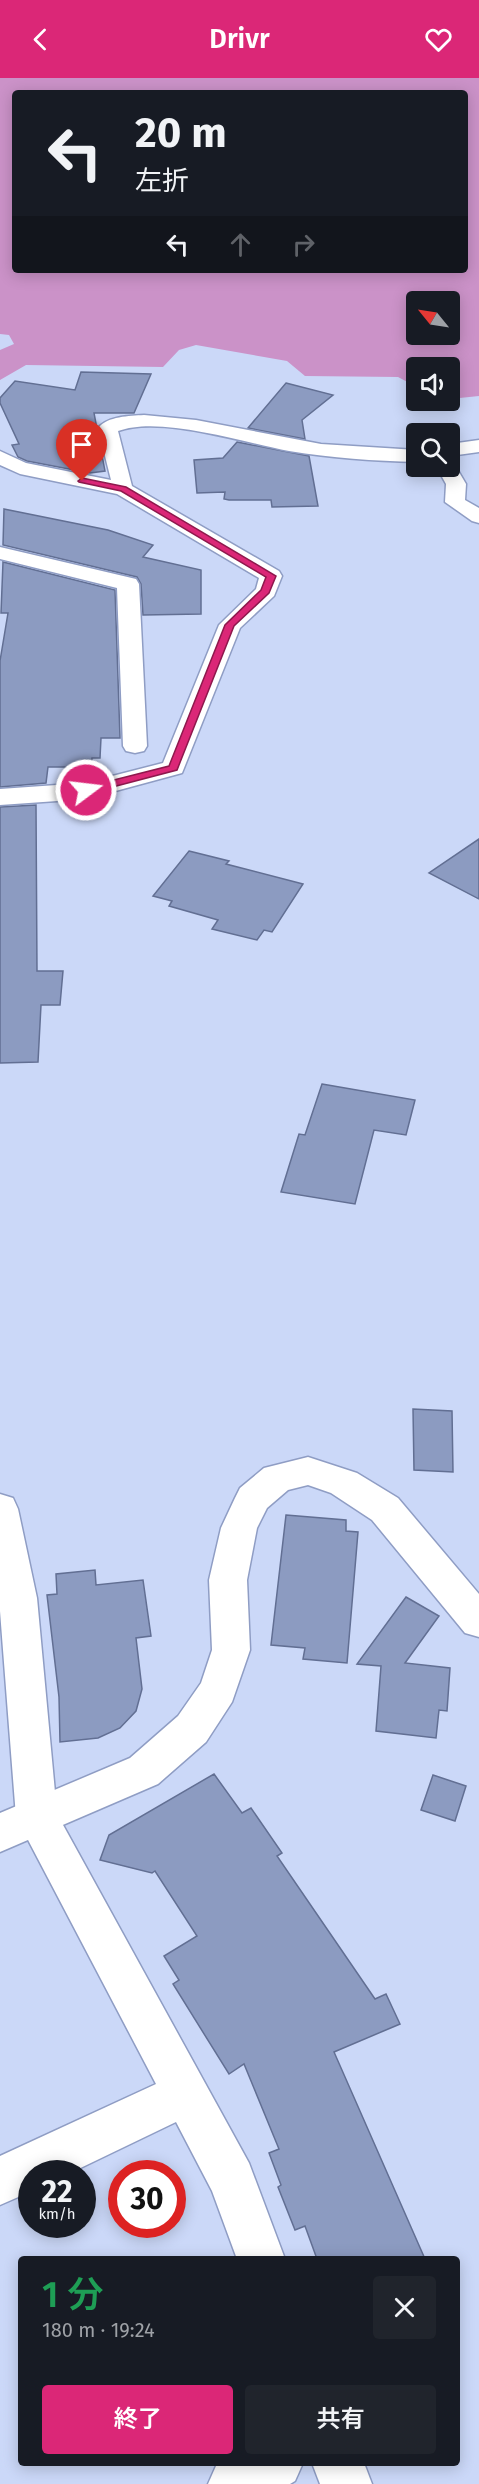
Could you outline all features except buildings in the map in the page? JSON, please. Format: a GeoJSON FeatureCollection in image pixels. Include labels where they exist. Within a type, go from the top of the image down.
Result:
{"type":"FeatureCollection","features":[{"type":"Feature","properties":{"kind":"street"},"geometry":{"type":"LineString","coordinates":[[123,489],[108,428],[115,423],[133,421],[165,423],[227,432],[288,445],[366,454],[406,456]]}},
{"type":"Feature","properties":{"kind":"street"},"geometry":{"type":"LineString","coordinates":[[460,449],[479,446]]}},
{"type":"Feature","properties":{"kind":"street"},"geometry":{"type":"LineString","coordinates":[[0,457],[20,468],[123,489],[271,576],[266,591],[230,625],[173,768],[86,790],[0,797]]}},
{"type":"Feature","properties":{"kind":"street"},"geometry":{"type":"LineString","coordinates":[[452,477],[456,484],[454,502],[479,517]]}},
{"type":"Feature","properties":{"kind":"street"},"geometry":{"type":"LineString","coordinates":[[0,553],[128,584],[135,746]]}},
{"type":"Feature","properties":{"kind":"street"},"geometry":{"type":"LineString","coordinates":[[0,1833],[144,1771],[192,1729],[218,1690],[231,1650],[228,1580],[239,1528],[253,1498],[277,1478],[308,1471],[344,1483],[385,1509],[479,1621]]}},
{"type":"Feature","properties":{"kind":"street"},"geometry":{"type":"LineString","coordinates":[[0,1509],[9,1600],[38,1817],[232,2180],[260,2256]]}},
{"type":"Feature","properties":{"kind":"street"},"geometry":{"type":"LineString","coordinates":[[0,2181],[185,2094]]}},
{"type":"Feature","properties":{"kind":"street"},"geometry":{"type":"LineString","coordinates":[[234,2484],[271,2466]]}},
{"type":"Feature","properties":{"kind":"street"},"geometry":{"type":"LineString","coordinates":[[339,2466],[346,2484]]}},
{"type":"Feature","properties":{"kind":"shaded area"},"geometry":{"type":"Polygon","coordinates":[[[0,78],[479,78],[479,396],[460,398],[460,357],[406,357],[406,381],[398,377],[305,376],[287,361],[196,345],[179,350],[163,367],[26,365],[0,380],[0,350],[14,344],[9,335],[0,334],[0,78]]]}},
{"type":"Feature","properties":{"kind":"route"},"geometry":{"type":"LineString","coordinates":[[82,481],[123,489],[271,576],[266,591],[230,625],[173,768],[86,790]]}}]}
